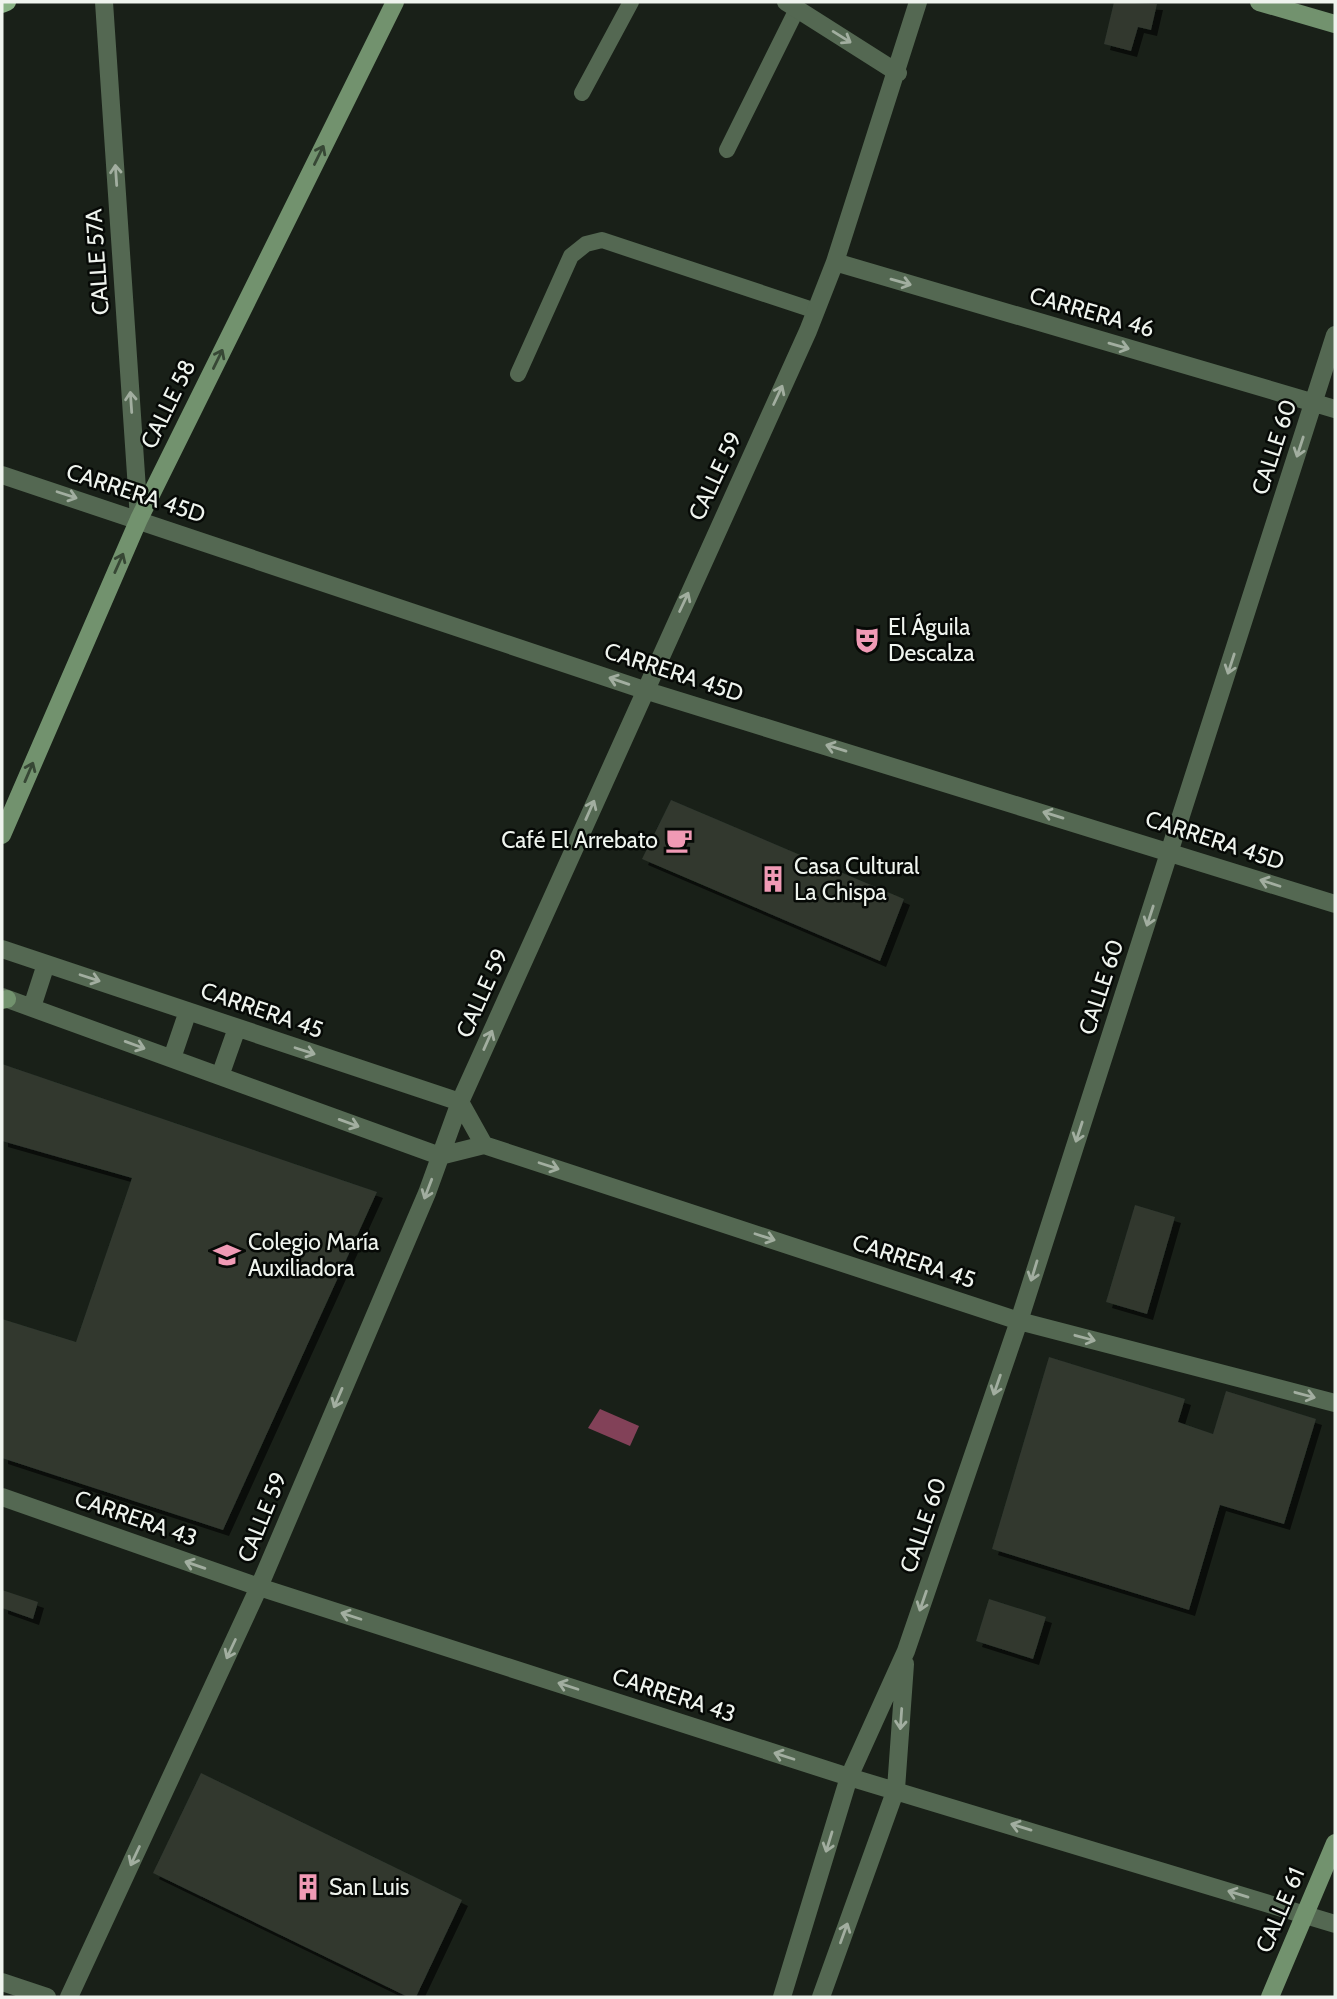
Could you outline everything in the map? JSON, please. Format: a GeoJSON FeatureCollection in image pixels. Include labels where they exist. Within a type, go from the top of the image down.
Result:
{"type":"FeatureCollection","features":[{"type":"Feature","properties":{"kind":"main road"},"geometry":{"type":"LineString","coordinates":[[2,4],[8,2]]}},
{"type":"Feature","properties":{"kind":"main road","name":"CALLE 58"},"geometry":{"type":"LineString","coordinates":[[2,835],[139,519],[395,2]]}},
{"type":"Feature","properties":{"kind":"main road"},"geometry":{"type":"LineString","coordinates":[[1259,2],[1335,24]]}},
{"type":"Feature","properties":{"kind":"main road","name":"CALLE 61"},"geometry":{"type":"LineString","coordinates":[[1270,1997],[1335,1843]]}},
{"type":"Feature","properties":{"kind":"street","name":"CALLE 57A"},"geometry":{"type":"LineString","coordinates":[[104,2],[139,519]]}},
{"type":"Feature","properties":{"kind":"street","name":"CALLE 59"},"geometry":{"type":"LineString","coordinates":[[69,1997],[259,1587],[440,1156],[460,1102],[816,311],[898,73],[918,2]]}},
{"type":"Feature","properties":{"kind":"street"},"geometry":{"type":"LineString","coordinates":[[792,5],[898,73]]}},
{"type":"Feature","properties":{"kind":"street","name":"CARRERA 46"},"geometry":{"type":"LineString","coordinates":[[835,262],[1335,409]]}},
{"type":"Feature","properties":{"kind":"street","name":"CALLE 60"},"geometry":{"type":"LineString","coordinates":[[782,1997],[849,1777],[906,1651],[1019,1321],[1335,335]]}},
{"type":"Feature","properties":{"kind":"street","name":"CARRERA 45D"},"geometry":{"type":"LineString","coordinates":[[2,475],[644,690],[1171,851],[1335,904]]}},
{"type":"Feature","properties":{"kind":"street","name":"CARRERA 45"},"geometry":{"type":"LineString","coordinates":[[2,949],[460,1102]]}},
{"type":"Feature","properties":{"kind":"street"},"geometry":{"type":"LineString","coordinates":[[32,1007],[46,964]]}},
{"type":"Feature","properties":{"kind":"street"},"geometry":{"type":"LineString","coordinates":[[4,999],[440,1156],[484,1145],[460,1102]]}},
{"type":"Feature","properties":{"kind":"street"},"geometry":{"type":"LineString","coordinates":[[172,1058],[188,1011]]}},
{"type":"Feature","properties":{"kind":"street"},"geometry":{"type":"LineString","coordinates":[[220,1076],[237,1028]]}},
{"type":"Feature","properties":{"kind":"street","name":"CARRERA 45"},"geometry":{"type":"LineString","coordinates":[[484,1145],[1019,1321],[1335,1403]]}},
{"type":"Feature","properties":{"kind":"street","name":"CARRERA 43"},"geometry":{"type":"LineString","coordinates":[[2,1497],[259,1587],[849,1777],[1335,1924]]}},
{"type":"Feature","properties":{"kind":"street","name":"CALLE 60"},"geometry":{"type":"LineString","coordinates":[[821,1997],[896,1790],[906,1651]]}},
{"type":"Feature","properties":{"kind":"street"},"geometry":{"type":"LineString","coordinates":[[2,1982],[47,1997]]}},
{"type":"Feature","properties":{"kind":"lane"},"geometry":{"type":"LineString","coordinates":[[582,93],[631,2]]}},
{"type":"Feature","properties":{"kind":"lane"},"geometry":{"type":"LineString","coordinates":[[727,150],[792,5]]}},
{"type":"Feature","properties":{"kind":"lane"},"geometry":{"type":"LineString","coordinates":[[518,374],[571,256],[586,244],[602,240],[816,311]]}},
{"type":"Feature","properties":{"kind":"shaded area"},"geometry":{"type":"Polygon","coordinates":[[[600,1409],[639,1426],[630,1446],[588,1428],[600,1409]]]}},
{"type":"Feature","properties":{"kind":"building"},"geometry":{"type":"Polygon","coordinates":[[[1114,2],[1157,4],[1151,30],[1138,27],[1131,51],[1104,44],[1114,2]]]}},
{"type":"Feature","properties":{"kind":"building","name":"Casa Cultural La Chispa"},"geometry":{"type":"Polygon","coordinates":[[[671,800],[904,899],[880,961],[642,859],[671,800]]]}},
{"type":"Feature","properties":{"kind":"building","name":"Colegio María Auxiliadora"},"geometry":{"type":"Polygon","coordinates":[[[2,1064],[377,1192],[223,1530],[2,1458],[2,1319],[76,1342],[132,1178],[2,1141],[2,1064]]]}},
{"type":"Feature","properties":{"kind":"building"},"geometry":{"type":"Polygon","coordinates":[[[1135,1205],[1175,1217],[1147,1314],[1106,1302],[1135,1205]]]}},
{"type":"Feature","properties":{"kind":"building"},"geometry":{"type":"Polygon","coordinates":[[[1049,1357],[1185,1399],[1178,1422],[1213,1434],[1226,1391],[1316,1419],[1284,1524],[1220,1505],[1189,1610],[992,1549],[1049,1357]]]}},
{"type":"Feature","properties":{"kind":"building"},"geometry":{"type":"Polygon","coordinates":[[[2,1590],[38,1602],[33,1619],[2,1608],[2,1590]]]}},
{"type":"Feature","properties":{"kind":"building"},"geometry":{"type":"Polygon","coordinates":[[[989,1599],[1046,1617],[1033,1659],[976,1641],[989,1599]]]}},
{"type":"Feature","properties":{"kind":"building","name":"San Luis"},"geometry":{"type":"Polygon","coordinates":[[[201,1773],[462,1900],[416,1997],[408,1997],[153,1873],[201,1773]]]}},
{"type":"Feature","properties":{"kind":"place","name":"El Águila Descalza"},"geometry":{"type":"Point","coordinates":[867,640]}},
{"type":"Feature","properties":{"kind":"place","name":"Café El Arrebato"},"geometry":{"type":"Point","coordinates":[679,840]}},
{"type":"Feature","properties":{"kind":"place","name":"Casa Cultural La Chispa"},"geometry":{"type":"Point","coordinates":[773,879]}},
{"type":"Feature","properties":{"kind":"place","name":"Colegio María Auxiliadora"},"geometry":{"type":"Point","coordinates":[227,1255]}},
{"type":"Feature","properties":{"kind":"place","name":"San Luis"},"geometry":{"type":"Point","coordinates":[308,1887]}}]}
